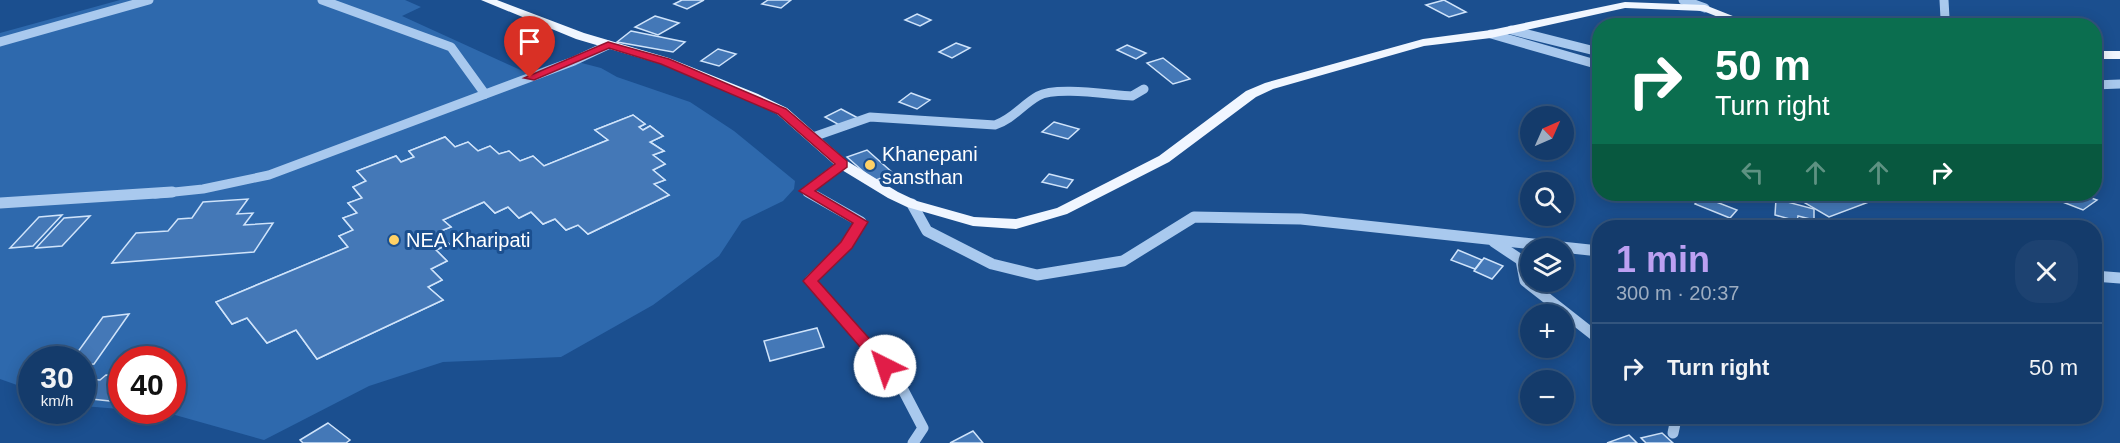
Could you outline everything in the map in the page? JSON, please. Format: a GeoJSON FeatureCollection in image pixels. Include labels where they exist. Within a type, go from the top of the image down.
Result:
{"type":"FeatureCollection","features":[{"type":"Feature","properties":{"kind":"main road"},"geometry":{"type":"LineString","coordinates":[[487,0],[608,45],[665,61],[753,97],[782,111],[843,164],[912,204],[973,221],[1016,224],[1062,212],[1164,159],[1251,94],[1269,86],[1423,43],[1491,34],[1625,5],[1705,8],[1732,18]]}},
{"type":"Feature","properties":{"kind":"main road"},"geometry":{"type":"LineString","coordinates":[[2102,55],[2120,55]]}},
{"type":"Feature","properties":{"kind":"street"},"geometry":{"type":"LineString","coordinates":[[0,42],[150,0]]}},
{"type":"Feature","properties":{"kind":"street"},"geometry":{"type":"LineString","coordinates":[[322,0],[451,47],[485,94]]}},
{"type":"Feature","properties":{"kind":"street"},"geometry":{"type":"LineString","coordinates":[[1683,0],[1705,8]]}},
{"type":"Feature","properties":{"kind":"street"},"geometry":{"type":"LineString","coordinates":[[1944,0],[1945,18]]}},
{"type":"Feature","properties":{"kind":"street"},"geometry":{"type":"LineString","coordinates":[[1510,30],[1592,50]]}},
{"type":"Feature","properties":{"kind":"street"},"geometry":{"type":"LineString","coordinates":[[1491,34],[1592,63]]}},
{"type":"Feature","properties":{"kind":"street"},"geometry":{"type":"LineString","coordinates":[[0,203],[184,192],[231,186],[269,175],[573,61],[608,45]]}},
{"type":"Feature","properties":{"kind":"street"},"geometry":{"type":"LineString","coordinates":[[2102,85],[2120,84]]}},
{"type":"Feature","properties":{"kind":"street"},"geometry":{"type":"LineString","coordinates":[[813,137],[870,117],[994,125],[1010,122],[1036,95],[1047,92],[1132,96],[1144,89]]}},
{"type":"Feature","properties":{"kind":"street"},"geometry":{"type":"LineString","coordinates":[[843,164],[806,191],[861,222],[847,244],[810,281],[900,384],[923,428],[913,443]]}},
{"type":"Feature","properties":{"kind":"street"},"geometry":{"type":"LineString","coordinates":[[912,204],[927,231],[992,264],[1037,275],[1123,261],[1194,217],[1300,219],[1592,250]]}},
{"type":"Feature","properties":{"kind":"street"},"geometry":{"type":"LineString","coordinates":[[1491,240],[1521,260],[1525,281],[1592,334]]}},
{"type":"Feature","properties":{"kind":"street"},"geometry":{"type":"LineString","coordinates":[[2102,277],[2120,278]]}},
{"type":"Feature","properties":{"kind":"street"},"geometry":{"type":"LineString","coordinates":[[1673,433],[1675,424]]}},
{"type":"Feature","properties":{"kind":"shaded area"},"geometry":{"type":"Polygon","coordinates":[[[120,0],[405,0],[421,7],[402,16],[527,73],[566,59],[601,68],[617,77],[690,102],[734,131],[795,181],[794,189],[783,201],[742,221],[719,256],[653,305],[561,357],[443,362],[369,386],[264,440],[186,418],[186,346],[108,346],[108,408],[96,407],[96,346],[18,346],[18,385],[0,379],[0,33],[120,0]]]}},
{"type":"Feature","properties":{"kind":"building"},"geometry":{"type":"Polygon","coordinates":[[[682,0],[704,0],[687,9],[674,4],[682,0]]]}},
{"type":"Feature","properties":{"kind":"building"},"geometry":{"type":"Polygon","coordinates":[[[768,0],[791,0],[781,8],[762,4],[768,0]]]}},
{"type":"Feature","properties":{"kind":"building"},"geometry":{"type":"Polygon","coordinates":[[[1444,0],[1466,12],[1449,17],[1426,5],[1444,0]]]}},
{"type":"Feature","properties":{"kind":"building"},"geometry":{"type":"Polygon","coordinates":[[[917,14],[931,20],[920,26],[905,20],[917,14]]]}},
{"type":"Feature","properties":{"kind":"building"},"geometry":{"type":"Polygon","coordinates":[[[655,16],[679,23],[658,35],[635,27],[655,16]]]}},
{"type":"Feature","properties":{"kind":"building"},"geometry":{"type":"Polygon","coordinates":[[[631,31],[685,42],[673,52],[617,42],[631,31]]]}},
{"type":"Feature","properties":{"kind":"building"},"geometry":{"type":"Polygon","coordinates":[[[956,43],[970,48],[952,58],[939,52],[956,43]]]}},
{"type":"Feature","properties":{"kind":"building"},"geometry":{"type":"Polygon","coordinates":[[[1127,45],[1146,53],[1136,59],[1117,50],[1127,45]]]}},
{"type":"Feature","properties":{"kind":"building"},"geometry":{"type":"Polygon","coordinates":[[[718,49],[736,54],[719,66],[701,61],[718,49]]]}},
{"type":"Feature","properties":{"kind":"building"},"geometry":{"type":"Polygon","coordinates":[[[1163,58],[1190,79],[1173,84],[1147,63],[1163,58]]]}},
{"type":"Feature","properties":{"kind":"building"},"geometry":{"type":"Polygon","coordinates":[[[911,93],[930,100],[917,109],[899,102],[911,93]]]}},
{"type":"Feature","properties":{"kind":"building"},"geometry":{"type":"Polygon","coordinates":[[[841,109],[858,118],[841,126],[825,117],[841,109]]]}},
{"type":"Feature","properties":{"kind":"building","name":"NEA Kharipati"},"geometry":{"type":"Polygon","coordinates":[[[633,115],[645,124],[639,127],[643,130],[650,126],[663,136],[650,142],[664,151],[653,155],[665,164],[653,170],[665,180],[654,184],[669,195],[588,234],[578,225],[566,230],[555,219],[543,224],[531,212],[519,218],[508,207],[495,213],[484,202],[443,220],[451,227],[438,232],[449,244],[436,250],[447,261],[431,269],[442,280],[428,287],[443,300],[317,359],[296,330],[267,343],[247,318],[232,324],[216,302],[348,247],[339,236],[353,230],[343,218],[357,213],[348,203],[362,198],[353,187],[366,181],[357,171],[396,156],[401,162],[414,157],[409,151],[445,137],[455,147],[468,142],[478,151],[490,146],[499,154],[509,151],[520,161],[533,156],[544,166],[608,140],[595,130],[633,115]],[[606,148],[522,182],[599,198],[606,148]],[[402,171],[392,223],[479,187],[402,171]],[[389,241],[283,285],[369,303],[389,241]]]}},
{"type":"Feature","properties":{"kind":"building","name":"NEA Kharipati"},"geometry":{"type":"Polygon","coordinates":[[[633,115],[645,124],[639,127],[643,130],[650,126],[663,136],[650,142],[664,151],[653,155],[665,164],[653,170],[665,180],[654,184],[669,195],[588,234],[578,225],[566,230],[555,219],[543,224],[531,212],[519,218],[508,207],[495,213],[484,202],[443,220],[451,227],[438,232],[449,244],[436,250],[447,261],[431,269],[442,280],[428,287],[443,300],[317,359],[296,330],[267,343],[247,318],[232,324],[216,302],[348,247],[339,236],[353,230],[343,218],[357,213],[348,203],[362,198],[353,187],[366,181],[357,171],[396,156],[401,162],[414,157],[409,151],[445,137],[455,147],[468,142],[478,151],[490,146],[499,154],[509,151],[520,161],[533,156],[544,166],[608,140],[595,130],[633,115]]]}},
{"type":"Feature","properties":{"kind":"building"},"geometry":{"type":"Polygon","coordinates":[[[1054,122],[1079,129],[1068,139],[1042,132],[1054,122]]]}},
{"type":"Feature","properties":{"kind":"building","name":"Khanepani sansthan"},"geometry":{"type":"Polygon","coordinates":[[[867,150],[893,173],[874,181],[847,157],[867,150]]]}},
{"type":"Feature","properties":{"kind":"building"},"geometry":{"type":"Polygon","coordinates":[[[1049,174],[1073,180],[1067,188],[1042,182],[1049,174]]]}},
{"type":"Feature","properties":{"kind":"building"},"geometry":{"type":"Polygon","coordinates":[[[248,199],[237,214],[253,213],[244,225],[273,223],[254,252],[112,263],[136,233],[168,231],[178,219],[192,218],[203,202],[248,199]]]}},
{"type":"Feature","properties":{"kind":"building"},"geometry":{"type":"Polygon","coordinates":[[[1697,201],[1714,201],[1737,210],[1730,218],[1695,204],[1697,201]]]}},
{"type":"Feature","properties":{"kind":"building"},"geometry":{"type":"Polygon","coordinates":[[[1776,201],[1814,209],[1814,220],[1798,216],[1797,220],[1793,220],[1775,215],[1776,201]]]}},
{"type":"Feature","properties":{"kind":"building"},"geometry":{"type":"Polygon","coordinates":[[[1811,201],[1871,201],[1829,217],[1805,203],[1811,201]]]}},
{"type":"Feature","properties":{"kind":"building"},"geometry":{"type":"Polygon","coordinates":[[[2060,201],[2096,201],[2083,210],[2060,201]]]}},
{"type":"Feature","properties":{"kind":"building"},"geometry":{"type":"Polygon","coordinates":[[[62,215],[33,246],[10,248],[39,217],[62,215]]]}},
{"type":"Feature","properties":{"kind":"building"},"geometry":{"type":"Polygon","coordinates":[[[90,216],[62,246],[36,248],[64,218],[90,216]]]}},
{"type":"Feature","properties":{"kind":"building"},"geometry":{"type":"Polygon","coordinates":[[[1458,250],[1482,260],[1475,269],[1451,260],[1458,250]]]}},
{"type":"Feature","properties":{"kind":"building"},"geometry":{"type":"Polygon","coordinates":[[[1484,258],[1503,266],[1492,279],[1474,271],[1484,258]]]}},
{"type":"Feature","properties":{"kind":"building"},"geometry":{"type":"Polygon","coordinates":[[[129,314],[96,361],[96,346],[82,346],[103,317],[129,314]]]}},
{"type":"Feature","properties":{"kind":"building"},"geometry":{"type":"Polygon","coordinates":[[[817,328],[824,347],[770,361],[764,341],[817,328]]]}},
{"type":"Feature","properties":{"kind":"building"},"geometry":{"type":"Polygon","coordinates":[[[108,375],[108,401],[96,400],[96,380],[108,375]]]}},
{"type":"Feature","properties":{"kind":"building"},"geometry":{"type":"Polygon","coordinates":[[[328,423],[350,440],[346,443],[303,443],[300,440],[328,423]]]}},
{"type":"Feature","properties":{"kind":"building"},"geometry":{"type":"Polygon","coordinates":[[[973,431],[983,443],[950,443],[973,431]]]}},
{"type":"Feature","properties":{"kind":"building"},"geometry":{"type":"Polygon","coordinates":[[[1662,433],[1673,443],[1646,443],[1641,438],[1662,433]]]}},
{"type":"Feature","properties":{"kind":"building"},"geometry":{"type":"Polygon","coordinates":[[[1629,435],[1637,443],[1607,443],[1629,435]]]}},
{"type":"Feature","properties":{"kind":"place","name":"Khanepani sansthan"},"geometry":{"type":"Point","coordinates":[870,165]}},
{"type":"Feature","properties":{"kind":"place","name":"NEA Kharipati"},"geometry":{"type":"Point","coordinates":[394,240]}},
{"type":"Feature","properties":{"kind":"route"},"geometry":{"type":"LineString","coordinates":[[530,78],[608,45],[665,61],[722,83],[782,111],[843,164],[806,191],[861,222],[847,244],[810,281],[885,366]]}}]}
